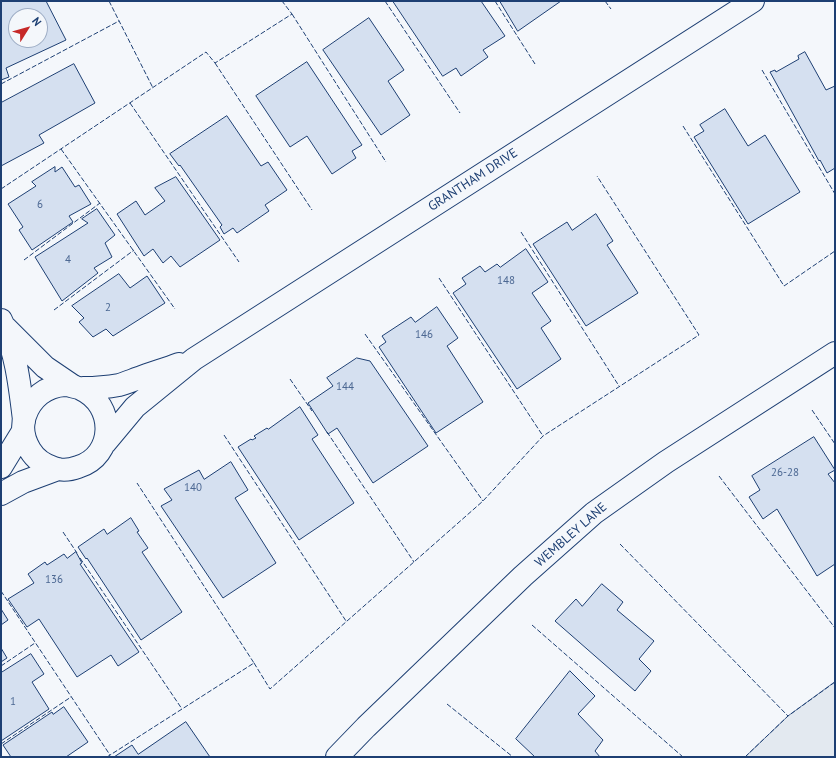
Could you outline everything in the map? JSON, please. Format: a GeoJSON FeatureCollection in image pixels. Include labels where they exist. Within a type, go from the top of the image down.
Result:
{"type":"FeatureCollection","features":[{"type":"Feature","properties":{"kind":"street","name":"GRANTHAM DRIVE"},"geometry":{"type":"LineString","coordinates":[[23,426],[26,442],[33,455],[45,465],[58,469],[70,470],[85,465],[97,455],[135,406],[194,359],[753,1]]}},
{"type":"Feature","properties":{"kind":"street"},"geometry":{"type":"LineString","coordinates":[[3,324],[43,366],[87,392],[98,402],[103,408],[107,423],[105,443]]}},
{"type":"Feature","properties":{"kind":"street"},"geometry":{"type":"LineString","coordinates":[[3,324],[19,378],[23,426]]}},
{"type":"Feature","properties":{"kind":"street","name":"WEMBLEY LANE"},"geometry":{"type":"LineString","coordinates":[[337,757],[366,727],[523,576],[594,513],[666,462],[835,352]]}},
{"type":"Feature","properties":{"kind":"street","name":"GRANTHAM DRIVE"},"geometry":{"type":"LineString","coordinates":[[1,467],[23,426],[27,410],[37,396],[50,388],[64,385],[77,387],[120,384],[194,359]]}},
{"type":"Feature","properties":{"kind":"street","name":"GRANTHAM DRIVE"},"geometry":{"type":"LineString","coordinates":[[1,494],[23,482],[58,469]]}},
{"type":"Feature","properties":{"kind":"shaded area"},"geometry":{"type":"Polygon","coordinates":[[[835,682],[835,757],[745,757],[788,716],[835,682]]]}},
{"type":"Feature","properties":{"kind":"building"},"geometry":{"type":"Polygon","coordinates":[[[1,1],[46,1],[66,40],[6,68],[9,77],[1,80],[1,1]]]}},
{"type":"Feature","properties":{"kind":"building"},"geometry":{"type":"Polygon","coordinates":[[[393,1],[481,1],[505,36],[483,50],[488,57],[461,76],[456,68],[443,76],[393,1]]]}},
{"type":"Feature","properties":{"kind":"building"},"geometry":{"type":"Polygon","coordinates":[[[500,1],[561,1],[518,31],[500,1]]]}},
{"type":"Feature","properties":{"kind":"building"},"geometry":{"type":"Polygon","coordinates":[[[369,18],[404,70],[388,81],[410,115],[381,135],[323,50],[369,18]]]}},
{"type":"Feature","properties":{"kind":"building"},"geometry":{"type":"Polygon","coordinates":[[[805,52],[826,90],[835,86],[835,168],[827,173],[770,72],[775,70],[776,72],[799,59],[798,56],[805,52]]]}},
{"type":"Feature","properties":{"kind":"building"},"geometry":{"type":"Polygon","coordinates":[[[307,62],[362,145],[352,151],[356,158],[332,174],[307,136],[290,147],[256,96],[307,62]]]}},
{"type":"Feature","properties":{"kind":"building"},"geometry":{"type":"Polygon","coordinates":[[[74,64],[95,103],[39,135],[44,143],[1,166],[1,103],[74,64]]]}},
{"type":"Feature","properties":{"kind":"building"},"geometry":{"type":"Polygon","coordinates":[[[725,109],[748,146],[765,135],[800,192],[748,224],[694,137],[704,131],[700,125],[725,109]]]}},
{"type":"Feature","properties":{"kind":"building"},"geometry":{"type":"Polygon","coordinates":[[[227,116],[261,166],[268,162],[287,190],[265,205],[269,211],[237,233],[233,228],[224,234],[220,227],[222,225],[180,165],[179,166],[170,154],[227,116]]]}},
{"type":"Feature","properties":{"kind":"building"},"geometry":{"type":"Polygon","coordinates":[[[55,167],[55,172],[62,167],[75,187],[79,185],[91,204],[69,216],[73,222],[32,250],[19,230],[23,227],[8,204],[36,186],[32,182],[55,167]]]}},
{"type":"Feature","properties":{"kind":"building"},"geometry":{"type":"Polygon","coordinates":[[[176,177],[220,240],[180,267],[171,256],[163,263],[153,249],[144,256],[117,214],[136,201],[145,215],[165,201],[155,188],[176,177]]]}},
{"type":"Feature","properties":{"kind":"building"},"geometry":{"type":"Polygon","coordinates":[[[97,209],[115,235],[105,243],[112,257],[94,268],[98,273],[62,301],[35,257],[88,223],[82,219],[97,209]]]}},
{"type":"Feature","properties":{"kind":"building"},"geometry":{"type":"Polygon","coordinates":[[[596,214],[613,241],[607,245],[638,293],[586,326],[533,244],[567,222],[572,230],[596,214]]]}},
{"type":"Feature","properties":{"kind":"building"},"geometry":{"type":"Polygon","coordinates":[[[526,249],[548,282],[532,293],[551,321],[541,328],[561,359],[517,389],[453,293],[466,284],[462,278],[480,266],[485,272],[497,264],[500,267],[526,249]]]}},
{"type":"Feature","properties":{"kind":"building"},"geometry":{"type":"Polygon","coordinates":[[[119,274],[130,288],[147,276],[165,303],[113,336],[106,329],[93,337],[79,322],[84,318],[72,306],[119,274]]]}},
{"type":"Feature","properties":{"kind":"building"},"geometry":{"type":"Polygon","coordinates":[[[437,307],[458,338],[447,346],[483,402],[436,433],[379,347],[386,342],[382,336],[411,317],[415,322],[437,307]]]}},
{"type":"Feature","properties":{"kind":"building"},"geometry":{"type":"Polygon","coordinates":[[[357,358],[370,361],[428,446],[373,483],[337,428],[328,434],[308,403],[333,386],[327,378],[357,358]]]}},
{"type":"Feature","properties":{"kind":"building"},"geometry":{"type":"Polygon","coordinates":[[[300,407],[318,435],[312,439],[354,503],[299,540],[238,447],[251,439],[256,438],[254,436],[267,428],[268,429],[300,407]]]}},
{"type":"Feature","properties":{"kind":"building"},"geometry":{"type":"Polygon","coordinates":[[[814,437],[835,470],[828,474],[835,483],[835,564],[817,576],[777,509],[763,519],[749,497],[760,490],[752,476],[814,437]]]}},
{"type":"Feature","properties":{"kind":"building"},"geometry":{"type":"Polygon","coordinates":[[[231,462],[248,490],[235,498],[276,563],[223,598],[161,506],[172,500],[164,489],[199,470],[204,479],[231,462]]]}},
{"type":"Feature","properties":{"kind":"building"},"geometry":{"type":"Polygon","coordinates":[[[131,518],[139,531],[137,532],[148,548],[142,552],[182,612],[141,640],[87,558],[86,559],[78,547],[104,529],[107,534],[131,518]]]}},
{"type":"Feature","properties":{"kind":"building"},"geometry":{"type":"Polygon","coordinates":[[[76,552],[82,563],[80,564],[139,652],[118,666],[111,655],[77,677],[39,619],[27,627],[8,599],[34,583],[28,574],[45,562],[47,565],[64,554],[67,558],[76,552]]]}},
{"type":"Feature","properties":{"kind":"building"},"geometry":{"type":"Polygon","coordinates":[[[602,584],[623,602],[617,610],[654,641],[639,659],[651,671],[635,691],[555,621],[576,599],[582,606],[602,584]]]}},
{"type":"Feature","properties":{"kind":"building"},"geometry":{"type":"Polygon","coordinates":[[[1,609],[8,620],[1,625],[1,609]]]}},
{"type":"Feature","properties":{"kind":"building"},"geometry":{"type":"Polygon","coordinates":[[[1,648],[7,658],[1,662],[1,648]]]}},
{"type":"Feature","properties":{"kind":"building"},"geometry":{"type":"Polygon","coordinates":[[[31,654],[44,674],[32,682],[49,709],[1,741],[1,673],[31,654]]]}},
{"type":"Feature","properties":{"kind":"building"},"geometry":{"type":"Polygon","coordinates":[[[570,671],[595,696],[578,714],[603,740],[595,751],[600,757],[535,757],[516,739],[570,671]]]}},
{"type":"Feature","properties":{"kind":"building"},"geometry":{"type":"Polygon","coordinates":[[[64,707],[88,742],[66,757],[11,757],[3,745],[52,712],[53,714],[64,707]]]}},
{"type":"Feature","properties":{"kind":"building"},"geometry":{"type":"Polygon","coordinates":[[[186,722],[210,757],[114,757],[132,745],[138,754],[186,722]]]}},
{"type":"Feature","properties":{"kind":"fence"},"geometry":{"type":"LineString","coordinates":[[109,1],[153,88]]}},
{"type":"Feature","properties":{"kind":"fence"},"geometry":{"type":"LineString","coordinates":[[1,189],[206,52],[215,63],[292,14],[282,1]]}},
{"type":"Feature","properties":{"kind":"fence"},"geometry":{"type":"LineString","coordinates":[[385,1],[460,113]]}},
{"type":"Feature","properties":{"kind":"fence"},"geometry":{"type":"LineString","coordinates":[[495,1],[535,64]]}},
{"type":"Feature","properties":{"kind":"fence"},"geometry":{"type":"LineString","coordinates":[[605,1],[611,9]]}},
{"type":"Feature","properties":{"kind":"fence"},"geometry":{"type":"LineString","coordinates":[[292,14],[386,162]]}},
{"type":"Feature","properties":{"kind":"fence"},"geometry":{"type":"LineString","coordinates":[[1,84],[119,21]]}},
{"type":"Feature","properties":{"kind":"fence"},"geometry":{"type":"LineString","coordinates":[[215,63],[312,210]]}},
{"type":"Feature","properties":{"kind":"fence"},"geometry":{"type":"LineString","coordinates":[[762,70],[835,194]]}},
{"type":"Feature","properties":{"kind":"fence"},"geometry":{"type":"LineString","coordinates":[[130,103],[239,262]]}},
{"type":"Feature","properties":{"kind":"fence"},"geometry":{"type":"LineString","coordinates":[[683,126],[784,286],[835,251]]}},
{"type":"Feature","properties":{"kind":"fence"},"geometry":{"type":"LineString","coordinates":[[61,149],[175,309]]}},
{"type":"Feature","properties":{"kind":"fence"},"geometry":{"type":"LineString","coordinates":[[254,663],[270,689],[483,501],[543,436],[699,335],[597,176]]}},
{"type":"Feature","properties":{"kind":"fence"},"geometry":{"type":"LineString","coordinates":[[24,260],[100,203]]}},
{"type":"Feature","properties":{"kind":"fence"},"geometry":{"type":"LineString","coordinates":[[521,232],[619,386]]}},
{"type":"Feature","properties":{"kind":"fence"},"geometry":{"type":"LineString","coordinates":[[54,310],[134,250]]}},
{"type":"Feature","properties":{"kind":"fence"},"geometry":{"type":"LineString","coordinates":[[439,278],[543,436]]}},
{"type":"Feature","properties":{"kind":"fence"},"geometry":{"type":"LineString","coordinates":[[365,334],[483,501]]}},
{"type":"Feature","properties":{"kind":"fence"},"geometry":{"type":"LineString","coordinates":[[290,379],[312,411]]}},
{"type":"Feature","properties":{"kind":"fence"},"geometry":{"type":"LineString","coordinates":[[812,410],[835,444]]}},
{"type":"Feature","properties":{"kind":"fence"},"geometry":{"type":"LineString","coordinates":[[327,432],[414,562]]}},
{"type":"Feature","properties":{"kind":"fence"},"geometry":{"type":"LineString","coordinates":[[224,435],[346,621]]}},
{"type":"Feature","properties":{"kind":"fence"},"geometry":{"type":"LineString","coordinates":[[719,476],[835,628]]}},
{"type":"Feature","properties":{"kind":"fence"},"geometry":{"type":"LineString","coordinates":[[107,757],[254,663],[137,483]]}},
{"type":"Feature","properties":{"kind":"fence"},"geometry":{"type":"LineString","coordinates":[[63,532],[77,553]]}},
{"type":"Feature","properties":{"kind":"fence"},"geometry":{"type":"LineString","coordinates":[[620,544],[788,716]]}},
{"type":"Feature","properties":{"kind":"fence"},"geometry":{"type":"LineString","coordinates":[[80,558],[182,709]]}},
{"type":"Feature","properties":{"kind":"fence"},"geometry":{"type":"LineString","coordinates":[[1,591],[110,755]]}},
{"type":"Feature","properties":{"kind":"fence"},"geometry":{"type":"LineString","coordinates":[[532,625],[683,757]]}},
{"type":"Feature","properties":{"kind":"fence"},"geometry":{"type":"LineString","coordinates":[[1,666],[35,643]]}},
{"type":"Feature","properties":{"kind":"fence"},"geometry":{"type":"LineString","coordinates":[[745,757],[788,716],[835,682]]}},
{"type":"Feature","properties":{"kind":"fence"},"geometry":{"type":"LineString","coordinates":[[1,744],[71,697]]}},
{"type":"Feature","properties":{"kind":"fence"},"geometry":{"type":"LineString","coordinates":[[447,704],[513,757]]}}]}
